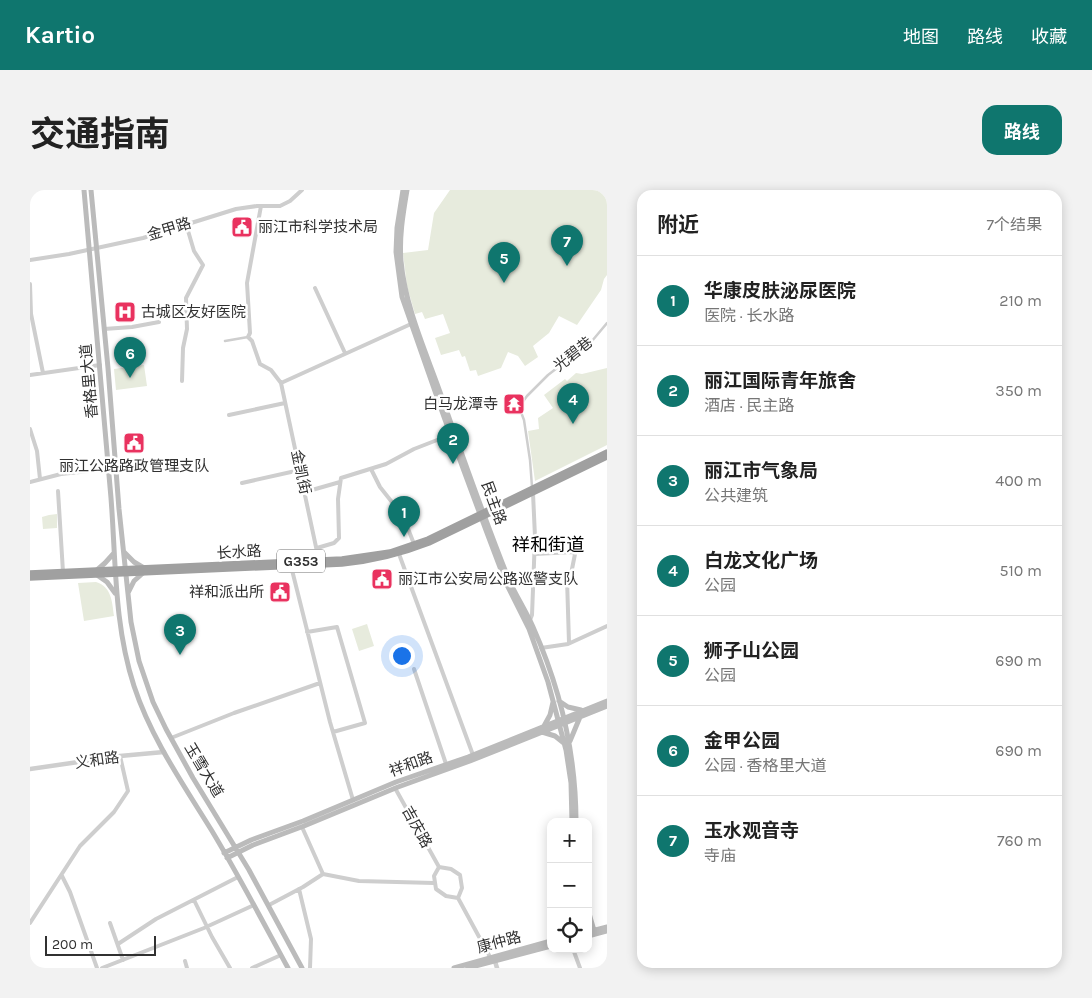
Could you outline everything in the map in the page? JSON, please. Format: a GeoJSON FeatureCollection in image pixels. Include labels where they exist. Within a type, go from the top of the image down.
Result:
{"type":"FeatureCollection","features":[{"type":"Feature","properties":{"kind":"highway","name":"长水路"},"geometry":{"type":"LineString","coordinates":[[533,491],[607,452]]}},
{"type":"Feature","properties":{"kind":"highway","name":"长水路"},"geometry":{"type":"LineString","coordinates":[[30,574],[291,566],[355,562],[399,554],[429,543],[483,515],[607,457]]}},
{"type":"Feature","properties":{"kind":"highway","name":"长水路"},"geometry":{"type":"LineString","coordinates":[[144,571],[366,557],[414,544],[483,515]]}},
{"type":"Feature","properties":{"kind":"highway","name":"长水路"},"geometry":{"type":"LineString","coordinates":[[30,578],[96,572]]}},
{"type":"Feature","properties":{"kind":"main road","name":"香格里大道"},"geometry":{"type":"LineString","coordinates":[[84,190],[100,365],[115,572]]}},
{"type":"Feature","properties":{"kind":"main road","name":"香格里大道"},"geometry":{"type":"LineString","coordinates":[[91,190],[126,571]]}},
{"type":"Feature","properties":{"kind":"main road","name":"民主路"},"geometry":{"type":"LineString","coordinates":[[403,190],[397,228],[397,263],[401,289],[411,324],[450,435],[510,581],[530,621],[540,648],[567,744],[575,782],[576,818]]}},
{"type":"Feature","properties":{"kind":"main road","name":"民主路"},"geometry":{"type":"LineString","coordinates":[[407,190],[402,223],[401,252],[407,296],[506,583],[529,629],[556,700]]}},
{"type":"Feature","properties":{"kind":"main road"},"geometry":{"type":"LineString","coordinates":[[123,551],[144,571],[134,581],[128,593]]}},
{"type":"Feature","properties":{"kind":"main road"},"geometry":{"type":"LineString","coordinates":[[114,553],[96,572],[116,594]]}},
{"type":"Feature","properties":{"kind":"main road","name":"玉雪大道"},"geometry":{"type":"LineString","coordinates":[[126,571],[134,635],[142,671],[157,713],[237,849],[302,968]]}},
{"type":"Feature","properties":{"kind":"main road","name":"玉雪大道"},"geometry":{"type":"LineString","coordinates":[[115,572],[121,637],[130,675],[146,718],[164,752],[226,855],[288,968]]}},
{"type":"Feature","properties":{"kind":"main road"},"geometry":{"type":"LineString","coordinates":[[544,726],[556,700],[568,707],[584,710]]}},
{"type":"Feature","properties":{"kind":"main road","name":"祥和路"},"geometry":{"type":"LineString","coordinates":[[237,849],[470,761],[542,732],[584,710],[607,701]]}},
{"type":"Feature","properties":{"kind":"main road","name":"祥和路"},"geometry":{"type":"LineString","coordinates":[[226,855],[396,782],[544,726],[580,717],[607,706]]}},
{"type":"Feature","properties":{"kind":"main road"},"geometry":{"type":"LineString","coordinates":[[542,732],[555,736],[567,744],[580,717]]}},
{"type":"Feature","properties":{"kind":"main road","name":"民主路"},"geometry":{"type":"LineString","coordinates":[[567,744],[572,818]]}},
{"type":"Feature","properties":{"kind":"main road"},"geometry":{"type":"LineString","coordinates":[[592,932],[607,927]]}},
{"type":"Feature","properties":{"kind":"main road"},"geometry":{"type":"LineString","coordinates":[[592,932],[607,931]]}},
{"type":"Feature","properties":{"kind":"main road","name":"康仲路"},"geometry":{"type":"LineString","coordinates":[[454,968],[547,942]]}},
{"type":"Feature","properties":{"kind":"main road","name":"康仲路"},"geometry":{"type":"LineString","coordinates":[[468,968],[492,958],[547,947]]}},
{"type":"Feature","properties":{"kind":"street","name":"金甲路"},"geometry":{"type":"LineString","coordinates":[[30,260],[143,238],[228,210],[283,205],[302,190]]}},
{"type":"Feature","properties":{"kind":"street"},"geometry":{"type":"LineString","coordinates":[[248,337],[250,333],[247,283],[261,206]]}},
{"type":"Feature","properties":{"kind":"street"},"geometry":{"type":"LineString","coordinates":[[182,381],[183,348],[187,329],[186,298],[203,265],[194,251],[186,224]]}},
{"type":"Feature","properties":{"kind":"street"},"geometry":{"type":"LineString","coordinates":[[30,284],[31,314],[43,373]]}},
{"type":"Feature","properties":{"kind":"street"},"geometry":{"type":"LineString","coordinates":[[315,288],[345,353]]}},
{"type":"Feature","properties":{"kind":"street"},"geometry":{"type":"LineString","coordinates":[[104,329],[132,327],[159,322]]}},
{"type":"Feature","properties":{"kind":"street","name":"光碧巷"},"geometry":{"type":"LineString","coordinates":[[533,491],[524,420],[519,407],[548,375],[592,341],[607,323]]}},
{"type":"Feature","properties":{"kind":"street"},"geometry":{"type":"LineString","coordinates":[[248,337],[252,341],[260,364],[271,370],[281,384],[411,324]]}},
{"type":"Feature","properties":{"kind":"street"},"geometry":{"type":"LineString","coordinates":[[225,341],[248,337]]}},
{"type":"Feature","properties":{"kind":"street"},"geometry":{"type":"LineString","coordinates":[[30,374],[100,365]]}},
{"type":"Feature","properties":{"kind":"street","name":"金凯街"},"geometry":{"type":"LineString","coordinates":[[281,384],[319,561]]}},
{"type":"Feature","properties":{"kind":"street"},"geometry":{"type":"LineString","coordinates":[[229,415],[285,404]]}},
{"type":"Feature","properties":{"kind":"street"},"geometry":{"type":"LineString","coordinates":[[30,429],[37,451],[40,479]]}},
{"type":"Feature","properties":{"kind":"street"},"geometry":{"type":"LineString","coordinates":[[316,548],[334,543],[340,538],[338,499],[341,478],[391,462],[414,449],[450,435]]}},
{"type":"Feature","properties":{"kind":"street"},"geometry":{"type":"LineString","coordinates":[[30,482],[61,474],[108,469]]}},
{"type":"Feature","properties":{"kind":"street"},"geometry":{"type":"LineString","coordinates":[[371,469],[380,487],[403,516],[414,544]]}},
{"type":"Feature","properties":{"kind":"street"},"geometry":{"type":"LineString","coordinates":[[242,483],[300,470]]}},
{"type":"Feature","properties":{"kind":"street"},"geometry":{"type":"LineString","coordinates":[[305,492],[340,482]]}},
{"type":"Feature","properties":{"kind":"street"},"geometry":{"type":"LineString","coordinates":[[58,491],[62,572]]}},
{"type":"Feature","properties":{"kind":"street"},"geometry":{"type":"LineString","coordinates":[[530,621],[532,615],[535,554],[533,491]]}},
{"type":"Feature","properties":{"kind":"street"},"geometry":{"type":"LineString","coordinates":[[535,554],[573,552],[575,554],[571,574],[567,579],[570,643]]}},
{"type":"Feature","properties":{"kind":"street"},"geometry":{"type":"LineString","coordinates":[[399,554],[473,754]]}},
{"type":"Feature","properties":{"kind":"street"},"geometry":{"type":"LineString","coordinates":[[291,566],[332,732],[353,800]]}},
{"type":"Feature","properties":{"kind":"street"},"geometry":{"type":"LineString","coordinates":[[540,648],[570,643],[607,626]]}},
{"type":"Feature","properties":{"kind":"street"},"geometry":{"type":"LineString","coordinates":[[307,632],[337,627],[365,723],[332,732]]}},
{"type":"Feature","properties":{"kind":"street"},"geometry":{"type":"LineString","coordinates":[[414,669],[446,764]]}},
{"type":"Feature","properties":{"kind":"street"},"geometry":{"type":"LineString","coordinates":[[171,738],[234,713],[320,683]]}},
{"type":"Feature","properties":{"kind":"street","name":"义和路"},"geometry":{"type":"LineString","coordinates":[[30,769],[120,756],[164,752]]}},
{"type":"Feature","properties":{"kind":"street"},"geometry":{"type":"LineString","coordinates":[[30,923],[80,846],[114,812],[128,791],[120,756]]}},
{"type":"Feature","properties":{"kind":"street","name":"吉庆路"},"geometry":{"type":"LineString","coordinates":[[395,788],[439,867]]}},
{"type":"Feature","properties":{"kind":"street"},"geometry":{"type":"LineString","coordinates":[[302,826],[323,874]]}},
{"type":"Feature","properties":{"kind":"street"},"geometry":{"type":"LineString","coordinates":[[458,898],[450,897],[436,889],[434,883],[435,873],[439,867],[451,868],[460,875],[462,885],[458,898],[497,968]]}},
{"type":"Feature","properties":{"kind":"street"},"geometry":{"type":"LineString","coordinates":[[268,905],[323,874],[360,881],[434,883]]}},
{"type":"Feature","properties":{"kind":"street"},"geometry":{"type":"LineString","coordinates":[[62,876],[70,892],[97,968]]}},
{"type":"Feature","properties":{"kind":"street"},"geometry":{"type":"LineString","coordinates":[[118,944],[152,921],[238,877]]}},
{"type":"Feature","properties":{"kind":"street"},"geometry":{"type":"LineString","coordinates":[[299,889],[311,938],[310,968]]}},
{"type":"Feature","properties":{"kind":"street"},"geometry":{"type":"LineString","coordinates":[[194,900],[230,968]]}},
{"type":"Feature","properties":{"kind":"street"},"geometry":{"type":"LineString","coordinates":[[102,968],[207,927],[254,905]]}},
{"type":"Feature","properties":{"kind":"street"},"geometry":{"type":"LineString","coordinates":[[110,923],[123,960]]}},
{"type":"Feature","properties":{"kind":"street"},"geometry":{"type":"LineString","coordinates":[[574,953],[580,968]]}},
{"type":"Feature","properties":{"kind":"street"},"geometry":{"type":"LineString","coordinates":[[252,968],[280,955]]}},
{"type":"Feature","properties":{"kind":"street"},"geometry":{"type":"LineString","coordinates":[[492,958],[493,968]]}},
{"type":"Feature","properties":{"kind":"street"},"geometry":{"type":"LineString","coordinates":[[185,961],[187,968]]}},
{"type":"Feature","properties":{"kind":"shaded area"},"geometry":{"type":"Polygon","coordinates":[[[450,190],[607,190],[607,275],[601,290],[577,325],[559,316],[549,333],[533,346],[538,357],[525,366],[518,356],[508,352],[501,368],[478,376],[476,370],[470,371],[465,356],[462,357],[459,350],[441,355],[435,338],[450,333],[443,314],[425,319],[422,312],[415,314],[407,286],[403,253],[428,250],[434,213],[450,190]]]}},
{"type":"Feature","properties":{"kind":"shaded area"},"geometry":{"type":"Polygon","coordinates":[[[144,365],[147,386],[116,390],[114,369],[144,365]]]}},
{"type":"Feature","properties":{"kind":"shaded area"},"geometry":{"type":"Polygon","coordinates":[[[607,368],[607,445],[535,481],[528,431],[539,429],[538,418],[553,408],[544,395],[576,373],[582,374],[607,368]]]}},
{"type":"Feature","properties":{"kind":"shaded area"},"geometry":{"type":"Polygon","coordinates":[[[57,514],[57,528],[43,529],[42,517],[57,514]]]}},
{"type":"Feature","properties":{"kind":"shaded area"},"geometry":{"type":"Polygon","coordinates":[[[96,582],[108,591],[112,600],[114,616],[84,621],[78,583],[96,582]]]}},
{"type":"Feature","properties":{"kind":"shaded area"},"geometry":{"type":"Polygon","coordinates":[[[367,624],[374,646],[359,651],[352,629],[367,624]]]}},
{"type":"Feature","properties":{"kind":"place","name":"丽江市科学技术局"},"geometry":{"type":"Point","coordinates":[242,227]}},
{"type":"Feature","properties":{"kind":"place","name":"玉水观音寺"},"geometry":{"type":"Point","coordinates":[567,266]}},
{"type":"Feature","properties":{"kind":"place","name":"狮子山公园"},"geometry":{"type":"Point","coordinates":[504,283]}},
{"type":"Feature","properties":{"kind":"place","name":"古城区友好医院"},"geometry":{"type":"Point","coordinates":[125,312]}},
{"type":"Feature","properties":{"kind":"place","name":"金甲公园"},"geometry":{"type":"Point","coordinates":[130,378]}},
{"type":"Feature","properties":{"kind":"place","name":"白马龙潭寺"},"geometry":{"type":"Point","coordinates":[514,404]}},
{"type":"Feature","properties":{"kind":"place","name":"白龙文化广场"},"geometry":{"type":"Point","coordinates":[573,424]}},
{"type":"Feature","properties":{"kind":"place","name":"丽江公路路政管理支队"},"geometry":{"type":"Point","coordinates":[134,443]}},
{"type":"Feature","properties":{"kind":"place","name":"丽江国际青年旅舍"},"geometry":{"type":"Point","coordinates":[453,464]}},
{"type":"Feature","properties":{"kind":"place","name":"华康皮肤泌尿医院"},"geometry":{"type":"Point","coordinates":[404,537]}},
{"type":"Feature","properties":{"kind":"place","name":"丽江市公安局公路巡警支队"},"geometry":{"type":"Point","coordinates":[382,579]}},
{"type":"Feature","properties":{"kind":"place","name":"祥和派出所"},"geometry":{"type":"Point","coordinates":[280,592]}},
{"type":"Feature","properties":{"kind":"place","name":"丽江市气象局"},"geometry":{"type":"Point","coordinates":[180,655]}},
{"type":"Feature","properties":{"kind":"district","name":"祥和街道"},"geometry":{"type":"Point","coordinates":[548,545]}}]}
